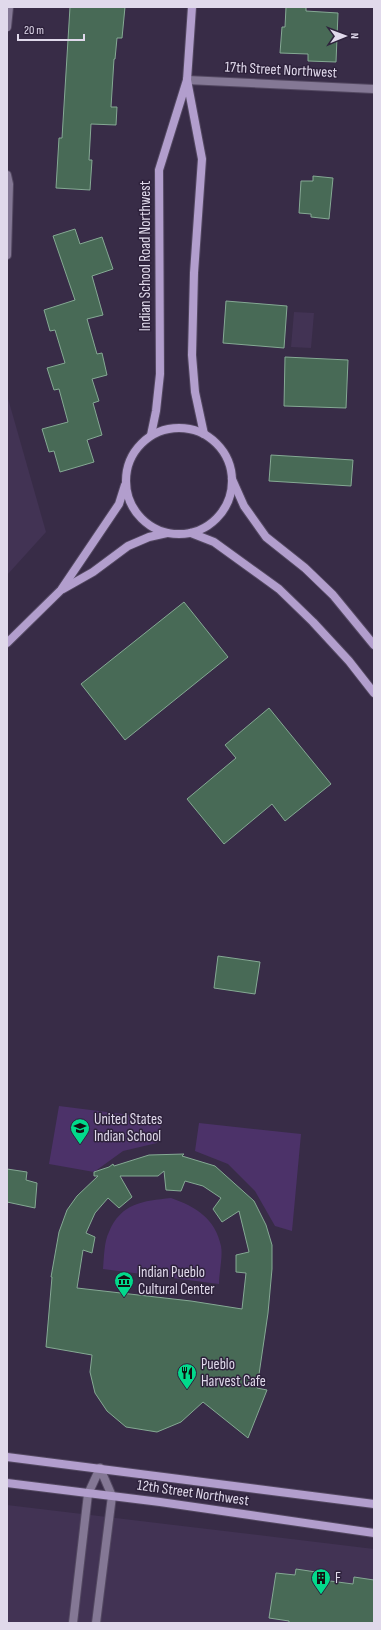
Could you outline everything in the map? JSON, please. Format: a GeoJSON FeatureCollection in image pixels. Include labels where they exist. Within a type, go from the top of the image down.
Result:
{"type":"FeatureCollection","features":[{"type":"Feature","properties":{"kind":"main road","name":"Indian School Road Northwest"},"geometry":{"type":"LineString","coordinates":[[151,436],[156,411],[160,374],[159,170],[187,80],[192,7]]}},
{"type":"Feature","properties":{"kind":"main road","name":"Indian School Road Northwest"},"geometry":{"type":"LineString","coordinates":[[187,80],[202,159],[194,273],[192,355],[195,392],[204,434]]}},
{"type":"Feature","properties":{"kind":"main road"},"geometry":{"type":"LineString","coordinates":[[7,643],[60,590],[119,504],[125,484],[127,470],[132,456],[140,444],[151,436],[164,430],[178,428],[191,429],[204,434],[214,441],[222,450],[229,464],[232,479],[244,506],[266,537],[305,568],[333,595],[374,645]]}},
{"type":"Feature","properties":{"kind":"main road"},"geometry":{"type":"LineString","coordinates":[[125,484],[129,501],[138,516],[152,527],[167,533],[179,534],[191,533],[208,526],[221,514],[229,497],[232,479]]}},
{"type":"Feature","properties":{"kind":"main road"},"geometry":{"type":"LineString","coordinates":[[60,590],[93,572],[128,546],[149,537],[167,533]]}},
{"type":"Feature","properties":{"kind":"main road"},"geometry":{"type":"LineString","coordinates":[[191,533],[214,542],[279,589],[313,622],[349,661],[374,692]]}},
{"type":"Feature","properties":{"kind":"main road","name":"12th Street Northwest"},"geometry":{"type":"LineString","coordinates":[[7,1457],[374,1504]]}},
{"type":"Feature","properties":{"kind":"main road","name":"12th Street Northwest"},"geometry":{"type":"LineString","coordinates":[[7,1483],[112,1496],[374,1533]]}},
{"type":"Feature","properties":{"kind":"street"},"geometry":{"type":"LineString","coordinates":[[7,27],[8,7]]}},
{"type":"Feature","properties":{"kind":"street","name":"17th Street Northwest"},"geometry":{"type":"LineString","coordinates":[[187,80],[374,89]]}},
{"type":"Feature","properties":{"kind":"street"},"geometry":{"type":"LineString","coordinates":[[7,175],[9,184],[7,255]]}},
{"type":"Feature","properties":{"kind":"street"},"geometry":{"type":"LineString","coordinates":[[73,1623],[88,1494],[100,1468]]}},
{"type":"Feature","properties":{"kind":"street"},"geometry":{"type":"LineString","coordinates":[[96,1623],[112,1496],[100,1468]]}},
{"type":"Feature","properties":{"kind":"shaded area"},"geometry":{"type":"Polygon","coordinates":[[[294,312],[314,313],[311,348],[291,347],[294,312]]]}},
{"type":"Feature","properties":{"kind":"shaded area"},"geometry":{"type":"Polygon","coordinates":[[[7,395],[46,532],[7,575],[7,395]]]}},
{"type":"Feature","properties":{"kind":"shaded area"},"geometry":{"type":"Polygon","coordinates":[[[59,1106],[162,1119],[157,1143],[123,1151],[94,1172],[49,1164],[59,1106]]]}},
{"type":"Feature","properties":{"kind":"shaded area"},"geometry":{"type":"Polygon","coordinates":[[[199,1123],[301,1134],[292,1231],[275,1226],[255,1191],[228,1164],[195,1151],[199,1123]]]}},
{"type":"Feature","properties":{"kind":"shaded area"},"geometry":{"type":"Polygon","coordinates":[[[171,1198],[189,1205],[203,1215],[214,1228],[221,1246],[219,1284],[103,1269],[104,1250],[107,1236],[114,1222],[120,1215],[127,1209],[142,1202],[171,1198]]]}},
{"type":"Feature","properties":{"kind":"shaded area"},"geometry":{"type":"Polygon","coordinates":[[[7,1505],[374,1549],[374,1623],[7,1623],[7,1505]]]}},
{"type":"Feature","properties":{"kind":"building"},"geometry":{"type":"Polygon","coordinates":[[[70,7],[125,7],[122,38],[117,38],[114,59],[111,107],[117,107],[116,125],[91,124],[89,160],[92,160],[90,190],[56,188],[59,138],[62,138],[70,7]]]}},
{"type":"Feature","properties":{"kind":"building"},"geometry":{"type":"Polygon","coordinates":[[[286,7],[306,7],[306,11],[338,13],[336,62],[308,61],[308,54],[280,53],[282,27],[285,27],[286,7]]]}},
{"type":"Feature","properties":{"kind":"building"},"geometry":{"type":"Polygon","coordinates":[[[313,176],[333,178],[329,219],[311,217],[311,214],[299,213],[301,181],[313,181],[313,176]]]}},
{"type":"Feature","properties":{"kind":"building"},"geometry":{"type":"Polygon","coordinates":[[[75,229],[80,244],[102,237],[113,269],[92,276],[103,315],[87,319],[97,354],[102,353],[107,375],[92,379],[99,401],[93,403],[102,435],[87,440],[94,462],[60,472],[54,451],[49,452],[42,429],[68,422],[59,389],[54,390],[47,368],[65,363],[55,330],[50,331],[44,310],[75,300],[53,236],[75,229]]]}},
{"type":"Feature","properties":{"kind":"building"},"geometry":{"type":"Polygon","coordinates":[[[226,301],[287,306],[284,348],[223,343],[226,301]]]}},
{"type":"Feature","properties":{"kind":"building"},"geometry":{"type":"Polygon","coordinates":[[[285,357],[348,360],[346,408],[284,406],[285,357]]]}},
{"type":"Feature","properties":{"kind":"building"},"geometry":{"type":"Polygon","coordinates":[[[271,455],[353,460],[351,486],[269,481],[271,455]]]}},
{"type":"Feature","properties":{"kind":"building"},"geometry":{"type":"Polygon","coordinates":[[[184,602],[228,657],[125,740],[81,684],[184,602]]]}},
{"type":"Feature","properties":{"kind":"building"},"geometry":{"type":"Polygon","coordinates":[[[269,708],[331,784],[285,821],[272,804],[224,844],[187,799],[236,758],[225,745],[269,708]]]}},
{"type":"Feature","properties":{"kind":"building"},"geometry":{"type":"Polygon","coordinates":[[[218,956],[260,962],[255,994],[214,988],[218,956]]]}},
{"type":"Feature","properties":{"kind":"building","name":"Indian Pueblo Cultural Center"},"geometry":{"type":"Polygon","coordinates":[[[184,1154],[182,1156],[215,1166],[254,1201],[266,1225],[272,1245],[272,1269],[268,1313],[257,1388],[267,1390],[248,1438],[203,1402],[181,1422],[157,1432],[126,1427],[107,1411],[95,1393],[90,1372],[92,1355],[46,1347],[51,1277],[59,1232],[67,1210],[77,1196],[98,1176],[94,1176],[94,1172],[109,1167],[113,1164],[114,1166],[149,1155],[184,1154]],[[164,1171],[158,1176],[120,1176],[132,1197],[119,1208],[108,1198],[95,1213],[86,1233],[95,1237],[92,1253],[83,1250],[77,1288],[191,1301],[242,1309],[246,1273],[236,1272],[236,1255],[249,1252],[239,1211],[222,1222],[213,1209],[221,1198],[203,1186],[185,1181],[181,1191],[166,1190],[164,1171]]]}},
{"type":"Feature","properties":{"kind":"building"},"geometry":{"type":"Polygon","coordinates":[[[7,1169],[27,1172],[26,1180],[37,1183],[35,1208],[7,1202],[7,1169]]]}},
{"type":"Feature","properties":{"kind":"building","name":"F"},"geometry":{"type":"Polygon","coordinates":[[[296,1569],[316,1572],[315,1579],[353,1584],[354,1577],[374,1580],[374,1623],[289,1623],[289,1621],[269,1618],[276,1573],[295,1575],[296,1569]]]}},
{"type":"Feature","properties":{"kind":"place","name":"United States Indian School"},"geometry":{"type":"Point","coordinates":[80,1145]}},
{"type":"Feature","properties":{"kind":"place","name":"Indian Pueblo Cultural Center"},"geometry":{"type":"Point","coordinates":[124,1298]}},
{"type":"Feature","properties":{"kind":"place","name":"Pueblo Harvest Cafe"},"geometry":{"type":"Point","coordinates":[187,1390]}},
{"type":"Feature","properties":{"kind":"place","name":"F"},"geometry":{"type":"Point","coordinates":[321,1595]}}]}
